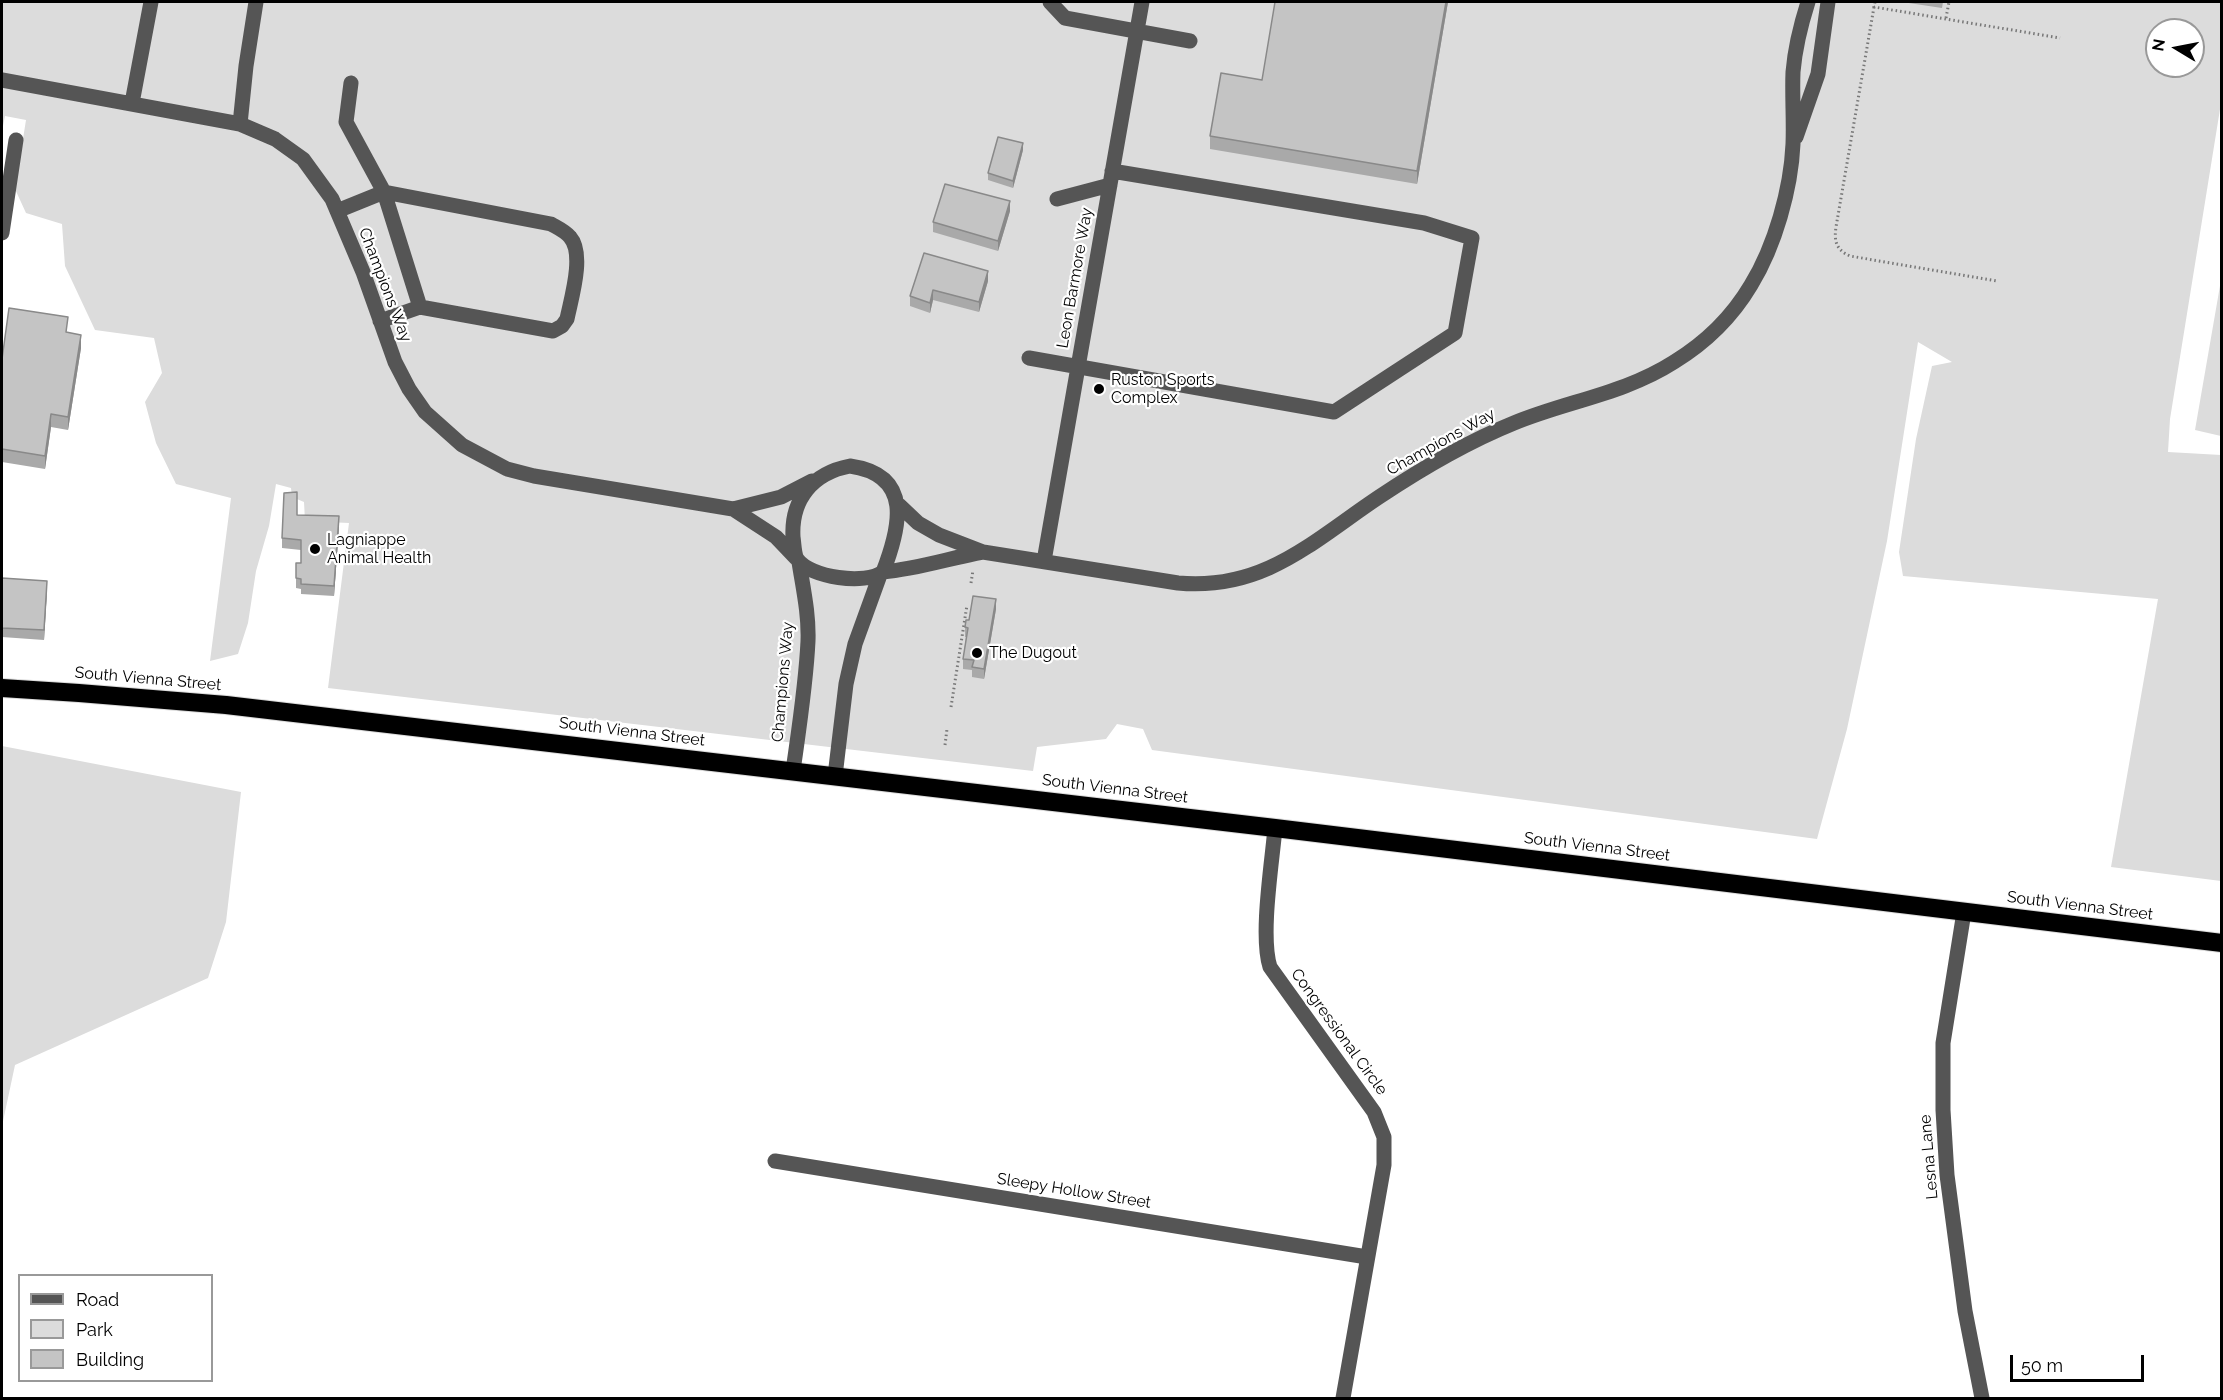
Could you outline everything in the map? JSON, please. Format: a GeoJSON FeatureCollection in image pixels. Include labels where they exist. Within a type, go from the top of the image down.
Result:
{"type":"FeatureCollection","features":[{"type":"Feature","properties":{"kind":"highway","name":"South Vienna Street"},"geometry":{"type":"LineString","coordinates":[[2,688],[226,705],[1275,828],[2222,943]]}},
{"type":"Feature","properties":{"kind":"street"},"geometry":{"type":"LineString","coordinates":[[132,103],[151,2]]}},
{"type":"Feature","properties":{"kind":"street"},"geometry":{"type":"LineString","coordinates":[[240,124],[256,2]]}},
{"type":"Feature","properties":{"kind":"street"},"geometry":{"type":"LineString","coordinates":[[1050,2],[1065,18],[1190,41]]}},
{"type":"Feature","properties":{"kind":"street","name":"Leon Barmore Way"},"geometry":{"type":"LineString","coordinates":[[1044,561],[1142,2]]}},
{"type":"Feature","properties":{"kind":"street","name":"Champions Way"},"geometry":{"type":"LineString","coordinates":[[2,80],[240,124],[275,139],[303,159],[332,199],[363,272],[395,362],[409,389],[425,412],[462,445],[507,469],[534,476],[733,509],[781,497],[835,469],[850,466],[862,468],[881,477],[899,505],[918,523],[939,535],[983,552],[1178,583],[1204,585],[1240,580],[1269,570],[1456,451],[1514,423],[1622,389],[1648,378],[1705,341],[1728,316],[1751,285],[1766,257],[1776,230],[1793,145],[1793,70],[1802,20],[1808,2]]}},
{"type":"Feature","properties":{"kind":"street","name":"Champions Way"},"geometry":{"type":"LineString","coordinates":[[1793,145],[1818,74],[1828,2]]}},
{"type":"Feature","properties":{"kind":"street"},"geometry":{"type":"LineString","coordinates":[[351,83],[346,122],[384,192],[420,307]]}},
{"type":"Feature","properties":{"kind":"street"},"geometry":{"type":"LineString","coordinates":[[2,233],[16,140]]}},
{"type":"Feature","properties":{"kind":"street"},"geometry":{"type":"LineString","coordinates":[[1029,358],[1334,412],[1455,333],[1472,238],[1424,223],[1111,178],[1057,199]]}},
{"type":"Feature","properties":{"kind":"street"},"geometry":{"type":"LineString","coordinates":[[337,211],[384,192],[551,224],[572,238],[577,264],[567,319],[554,331],[420,307],[380,321]]}},
{"type":"Feature","properties":{"kind":"street","name":"Champions Way"},"geometry":{"type":"LineString","coordinates":[[793,771],[801,718],[808,639],[806,608],[793,527],[800,500],[815,480]]}},
{"type":"Feature","properties":{"kind":"street"},"geometry":{"type":"LineString","coordinates":[[836,776],[846,684],[855,644],[897,529],[899,505]]}},
{"type":"Feature","properties":{"kind":"street","name":"Champions Way"},"geometry":{"type":"LineString","coordinates":[[733,509],[776,537],[798,560],[822,574],[838,578],[858,579],[983,552]]}},
{"type":"Feature","properties":{"kind":"street","name":"Congressional Circle"},"geometry":{"type":"LineString","coordinates":[[1275,828],[1267,923],[1266,952],[1270,968],[1374,1112],[1384,1137],[1384,1165],[1343,1398]]}},
{"type":"Feature","properties":{"kind":"street","name":"Lesna Lane"},"geometry":{"type":"LineString","coordinates":[[1964,912],[1943,1043],[1943,1110],[1947,1175],[1965,1311],[1982,1398]]}},
{"type":"Feature","properties":{"kind":"street","name":"Sleepy Hollow Street"},"geometry":{"type":"LineString","coordinates":[[775,1161],[1367,1257]]}},
{"type":"Feature","properties":{"kind":"path"},"geometry":{"type":"LineString","coordinates":[[1875,2],[1836,227],[1836,244],[1842,252],[1850,256],[1997,281]]}},
{"type":"Feature","properties":{"kind":"path"},"geometry":{"type":"LineString","coordinates":[[1947,18],[1949,2]]}},
{"type":"Feature","properties":{"kind":"path"},"geometry":{"type":"LineString","coordinates":[[1874,7],[2061,38]]}},
{"type":"Feature","properties":{"kind":"path"},"geometry":{"type":"LineString","coordinates":[[970,584],[973,567]]}},
{"type":"Feature","properties":{"kind":"path"},"geometry":{"type":"LineString","coordinates":[[951,707],[967,605]]}},
{"type":"Feature","properties":{"kind":"path"},"geometry":{"type":"LineString","coordinates":[[945,745],[947,729]]}},
{"type":"Feature","properties":{"kind":"green space","name":"Ruston Sports Complex"},"geometry":{"type":"Polygon","coordinates":[[[2,2],[2221,2],[2221,103],[2170,419],[2168,452],[2221,455],[2221,881],[2111,867],[2158,599],[1903,576],[1899,552],[1916,439],[1932,366],[1952,362],[1918,342],[1887,541],[1847,729],[1817,839],[1152,750],[1143,729],[1117,724],[1106,739],[1037,747],[1033,771],[328,688],[349,523],[305,521],[304,502],[292,497],[291,488],[276,484],[269,526],[256,571],[248,623],[238,654],[210,661],[231,498],[176,484],[156,443],[145,402],[162,373],[154,338],[95,330],[65,266],[62,224],[26,213],[15,189],[26,120],[5,116],[2,131],[2,2]]]}},
{"type":"Feature","properties":{"kind":"green space"},"geometry":{"type":"Polygon","coordinates":[[[2221,280],[2221,436],[2195,430],[2221,280]]]}},
{"type":"Feature","properties":{"kind":"green space"},"geometry":{"type":"Polygon","coordinates":[[[2,746],[241,792],[226,922],[208,978],[15,1065],[2,1126],[2,746]]]}},
{"type":"Feature","properties":{"kind":"building"},"geometry":{"type":"Polygon","coordinates":[[[1275,2],[1446,2],[1417,171],[1210,136],[1221,73],[1262,80],[1275,2]]]}},
{"type":"Feature","properties":{"kind":"building"},"geometry":{"type":"Polygon","coordinates":[[[998,137],[1023,143],[1013,181],[988,173],[998,137]]]}},
{"type":"Feature","properties":{"kind":"building"},"geometry":{"type":"Polygon","coordinates":[[[945,184],[1010,201],[998,241],[933,222],[945,184]]]}},
{"type":"Feature","properties":{"kind":"building"},"geometry":{"type":"Polygon","coordinates":[[[924,253],[988,271],[979,302],[933,290],[930,303],[910,296],[924,253]]]}},
{"type":"Feature","properties":{"kind":"building"},"geometry":{"type":"Polygon","coordinates":[[[9,308],[68,317],[66,332],[81,335],[68,417],[51,414],[45,456],[2,449],[2,359],[9,308]]]}},
{"type":"Feature","properties":{"kind":"building","name":"Lagniappe Animal Health"},"geometry":{"type":"Polygon","coordinates":[[[297,492],[297,515],[339,516],[334,586],[301,584],[301,579],[296,578],[296,563],[301,563],[301,540],[282,538],[284,493],[297,492]]]}},
{"type":"Feature","properties":{"kind":"building"},"geometry":{"type":"Polygon","coordinates":[[[2,578],[47,581],[44,630],[2,628],[2,578]]]}},
{"type":"Feature","properties":{"kind":"building","name":"The Dugout"},"geometry":{"type":"Polygon","coordinates":[[[973,596],[996,599],[984,669],[972,667],[974,660],[963,659],[968,628],[965,627],[966,620],[969,620],[973,596]]]}},
{"type":"Feature","properties":{"kind":"place","name":"Ruston Sports Complex"},"geometry":{"type":"Point","coordinates":[1099,389]}},
{"type":"Feature","properties":{"kind":"place","name":"Lagniappe Animal Health"},"geometry":{"type":"Point","coordinates":[315,549]}},
{"type":"Feature","properties":{"kind":"place","name":"The Dugout"},"geometry":{"type":"Point","coordinates":[977,653]}}]}
